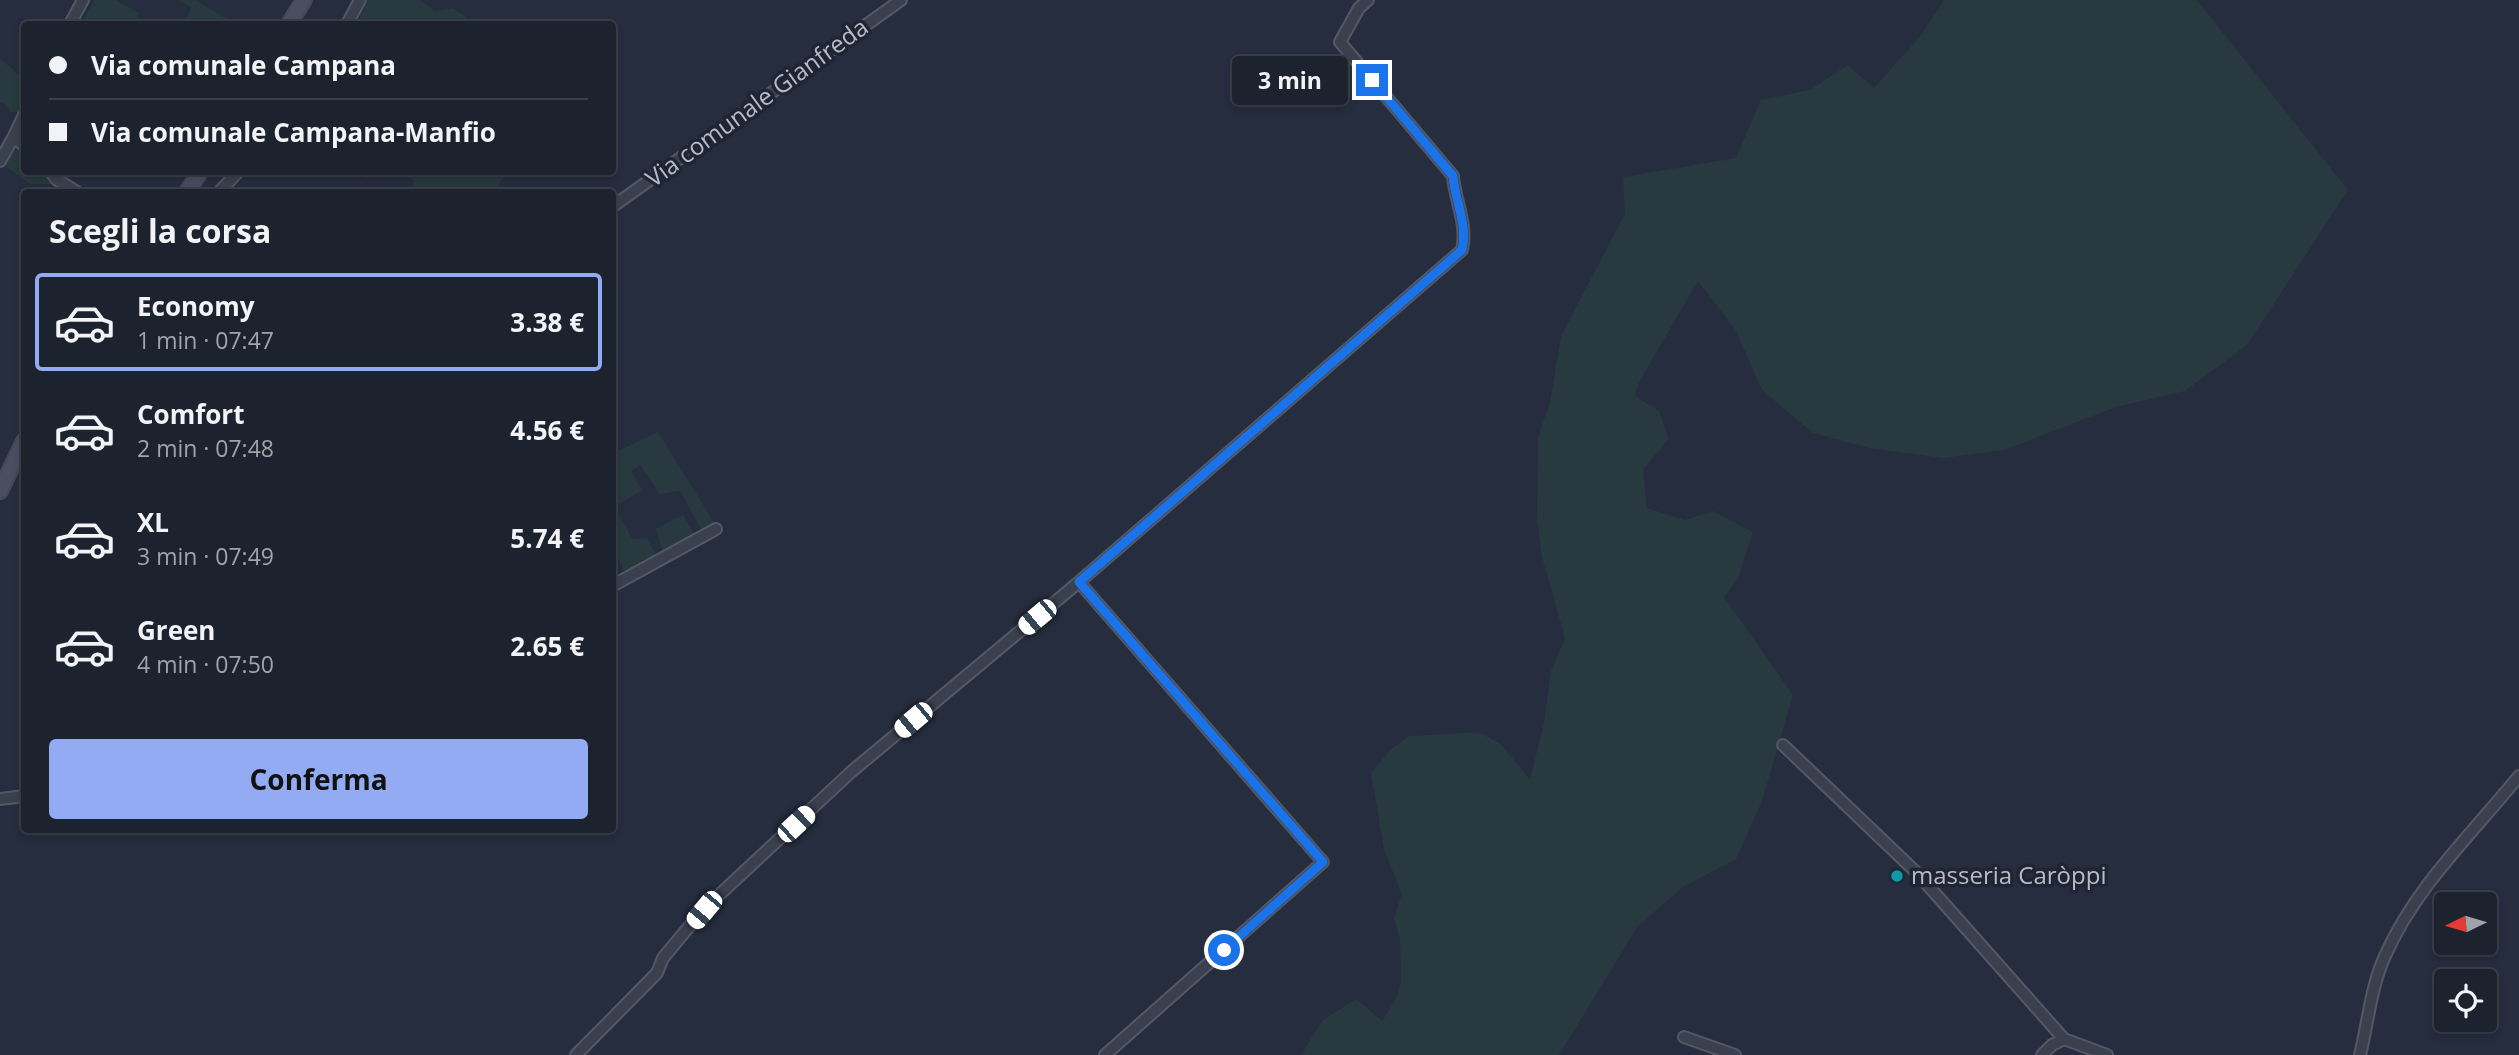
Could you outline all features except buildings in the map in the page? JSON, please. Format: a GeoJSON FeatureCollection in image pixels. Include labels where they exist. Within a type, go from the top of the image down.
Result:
{"type":"FeatureCollection","features":[{"type":"Feature","properties":{"kind":"street"},"geometry":{"type":"LineString","coordinates":[[72,21],[83,0]]}},
{"type":"Feature","properties":{"kind":"street"},"geometry":{"type":"LineString","coordinates":[[291,21],[304,0]]}},
{"type":"Feature","properties":{"kind":"street"},"geometry":{"type":"LineString","coordinates":[[348,21],[360,0]]}},
{"type":"Feature","properties":{"kind":"street","name":"Via comunale Gianfreda"},"geometry":{"type":"LineString","coordinates":[[616,204],[901,0]]}},
{"type":"Feature","properties":{"kind":"street"},"geometry":{"type":"LineString","coordinates":[[576,1055],[657,973],[663,958],[713,901],[851,772],[1079,582],[1462,250],[1466,232],[1455,196],[1453,176],[1340,42],[1359,8],[1368,0]]}},
{"type":"Feature","properties":{"kind":"street"},"geometry":{"type":"LineString","coordinates":[[0,161],[21,121]]}},
{"type":"Feature","properties":{"kind":"street"},"geometry":{"type":"LineString","coordinates":[[13,138],[21,143]]}},
{"type":"Feature","properties":{"kind":"street"},"geometry":{"type":"LineString","coordinates":[[53,175],[72,189]]}},
{"type":"Feature","properties":{"kind":"street"},"geometry":{"type":"LineString","coordinates":[[222,189],[235,175]]}},
{"type":"Feature","properties":{"kind":"street"},"geometry":{"type":"LineString","coordinates":[[0,491],[21,447]]}},
{"type":"Feature","properties":{"kind":"street"},"geometry":{"type":"LineString","coordinates":[[616,584],[716,529]]}},
{"type":"Feature","properties":{"kind":"street"},"geometry":{"type":"LineString","coordinates":[[1079,582],[1323,862],[1105,1055]]}},
{"type":"Feature","properties":{"kind":"street"},"geometry":{"type":"LineString","coordinates":[[1783,745],[1916,872],[2064,1040],[2107,1055]]}},
{"type":"Feature","properties":{"kind":"street"},"geometry":{"type":"LineString","coordinates":[[2360,1055],[2384,957],[2435,874],[2519,776]]}},
{"type":"Feature","properties":{"kind":"street"},"geometry":{"type":"LineString","coordinates":[[0,799],[21,796]]}},
{"type":"Feature","properties":{"kind":"street"},"geometry":{"type":"LineString","coordinates":[[1684,1037],[1735,1055]]}},
{"type":"Feature","properties":{"kind":"street"},"geometry":{"type":"LineString","coordinates":[[2042,1055],[2052,1045],[2064,1040]]}},
{"type":"Feature","properties":{"kind":"shaded area"},"geometry":{"type":"Polygon","coordinates":[[[94,0],[116,0],[139,13],[135,21],[83,21],[94,0]]]}},
{"type":"Feature","properties":{"kind":"shaded area"},"geometry":{"type":"Polygon","coordinates":[[[178,0],[196,0],[230,21],[186,21],[191,7],[178,0]]]}},
{"type":"Feature","properties":{"kind":"shaded area"},"geometry":{"type":"Polygon","coordinates":[[[369,0],[420,0],[435,11],[453,8],[465,16],[467,21],[358,21],[369,0]]]}},
{"type":"Feature","properties":{"kind":"shaded area"},"geometry":{"type":"Polygon","coordinates":[[[1944,0],[2197,0],[2348,190],[2247,345],[2185,391],[2116,407],[2004,450],[1943,458],[1869,448],[1813,433],[1762,390],[1735,329],[1698,281],[1639,382],[1635,396],[1659,411],[1669,439],[1643,469],[1647,508],[1685,520],[1713,511],[1753,532],[1738,578],[1724,597],[1793,695],[1762,801],[1736,859],[1683,887],[1638,926],[1559,1055],[1301,1055],[1322,1021],[1356,999],[1382,1021],[1396,999],[1401,981],[1400,939],[1394,918],[1402,894],[1384,850],[1371,773],[1390,750],[1409,736],[1479,732],[1502,745],[1530,780],[1544,723],[1551,671],[1565,638],[1542,557],[1537,520],[1538,437],[1550,403],[1561,336],[1625,214],[1623,177],[1736,158],[1761,100],[1810,90],[1848,65],[1874,88],[1918,39],[1944,0]]]}},
{"type":"Feature","properties":{"kind":"shaded area"},"geometry":{"type":"Polygon","coordinates":[[[0,59],[21,76],[21,108],[19,112],[10,112],[7,105],[0,102],[0,59]]]}},
{"type":"Feature","properties":{"kind":"shaded area"},"geometry":{"type":"Polygon","coordinates":[[[15,150],[21,150],[21,175],[48,175],[54,184],[30,184],[3,165],[15,150]]]}},
{"type":"Feature","properties":{"kind":"shaded area"},"geometry":{"type":"Polygon","coordinates":[[[362,175],[400,175],[366,178],[362,175]]]}},
{"type":"Feature","properties":{"kind":"shaded area"},"geometry":{"type":"Polygon","coordinates":[[[411,175],[506,175],[495,189],[415,189],[411,175]]]}},
{"type":"Feature","properties":{"kind":"shaded area"},"geometry":{"type":"Polygon","coordinates":[[[658,432],[715,524],[702,531],[680,491],[660,494],[640,465],[631,471],[642,490],[616,506],[616,452],[658,432]]]}},
{"type":"Feature","properties":{"kind":"shaded area"},"geometry":{"type":"Polygon","coordinates":[[[616,509],[632,539],[647,538],[657,557],[625,574],[616,554],[616,509]]]}},
{"type":"Feature","properties":{"kind":"shaded area"},"geometry":{"type":"Polygon","coordinates":[[[683,515],[695,535],[666,551],[662,550],[656,529],[683,515]]]}},
{"type":"Feature","properties":{"kind":"place","name":"masseria Caròppi"},"geometry":{"type":"Point","coordinates":[1897,876]}},
{"type":"Feature","properties":{"kind":"route"},"geometry":{"type":"LineString","coordinates":[[1224,950],[1323,862],[1079,582],[1462,250],[1466,232],[1455,196],[1453,176],[1372,80]]}}]}
